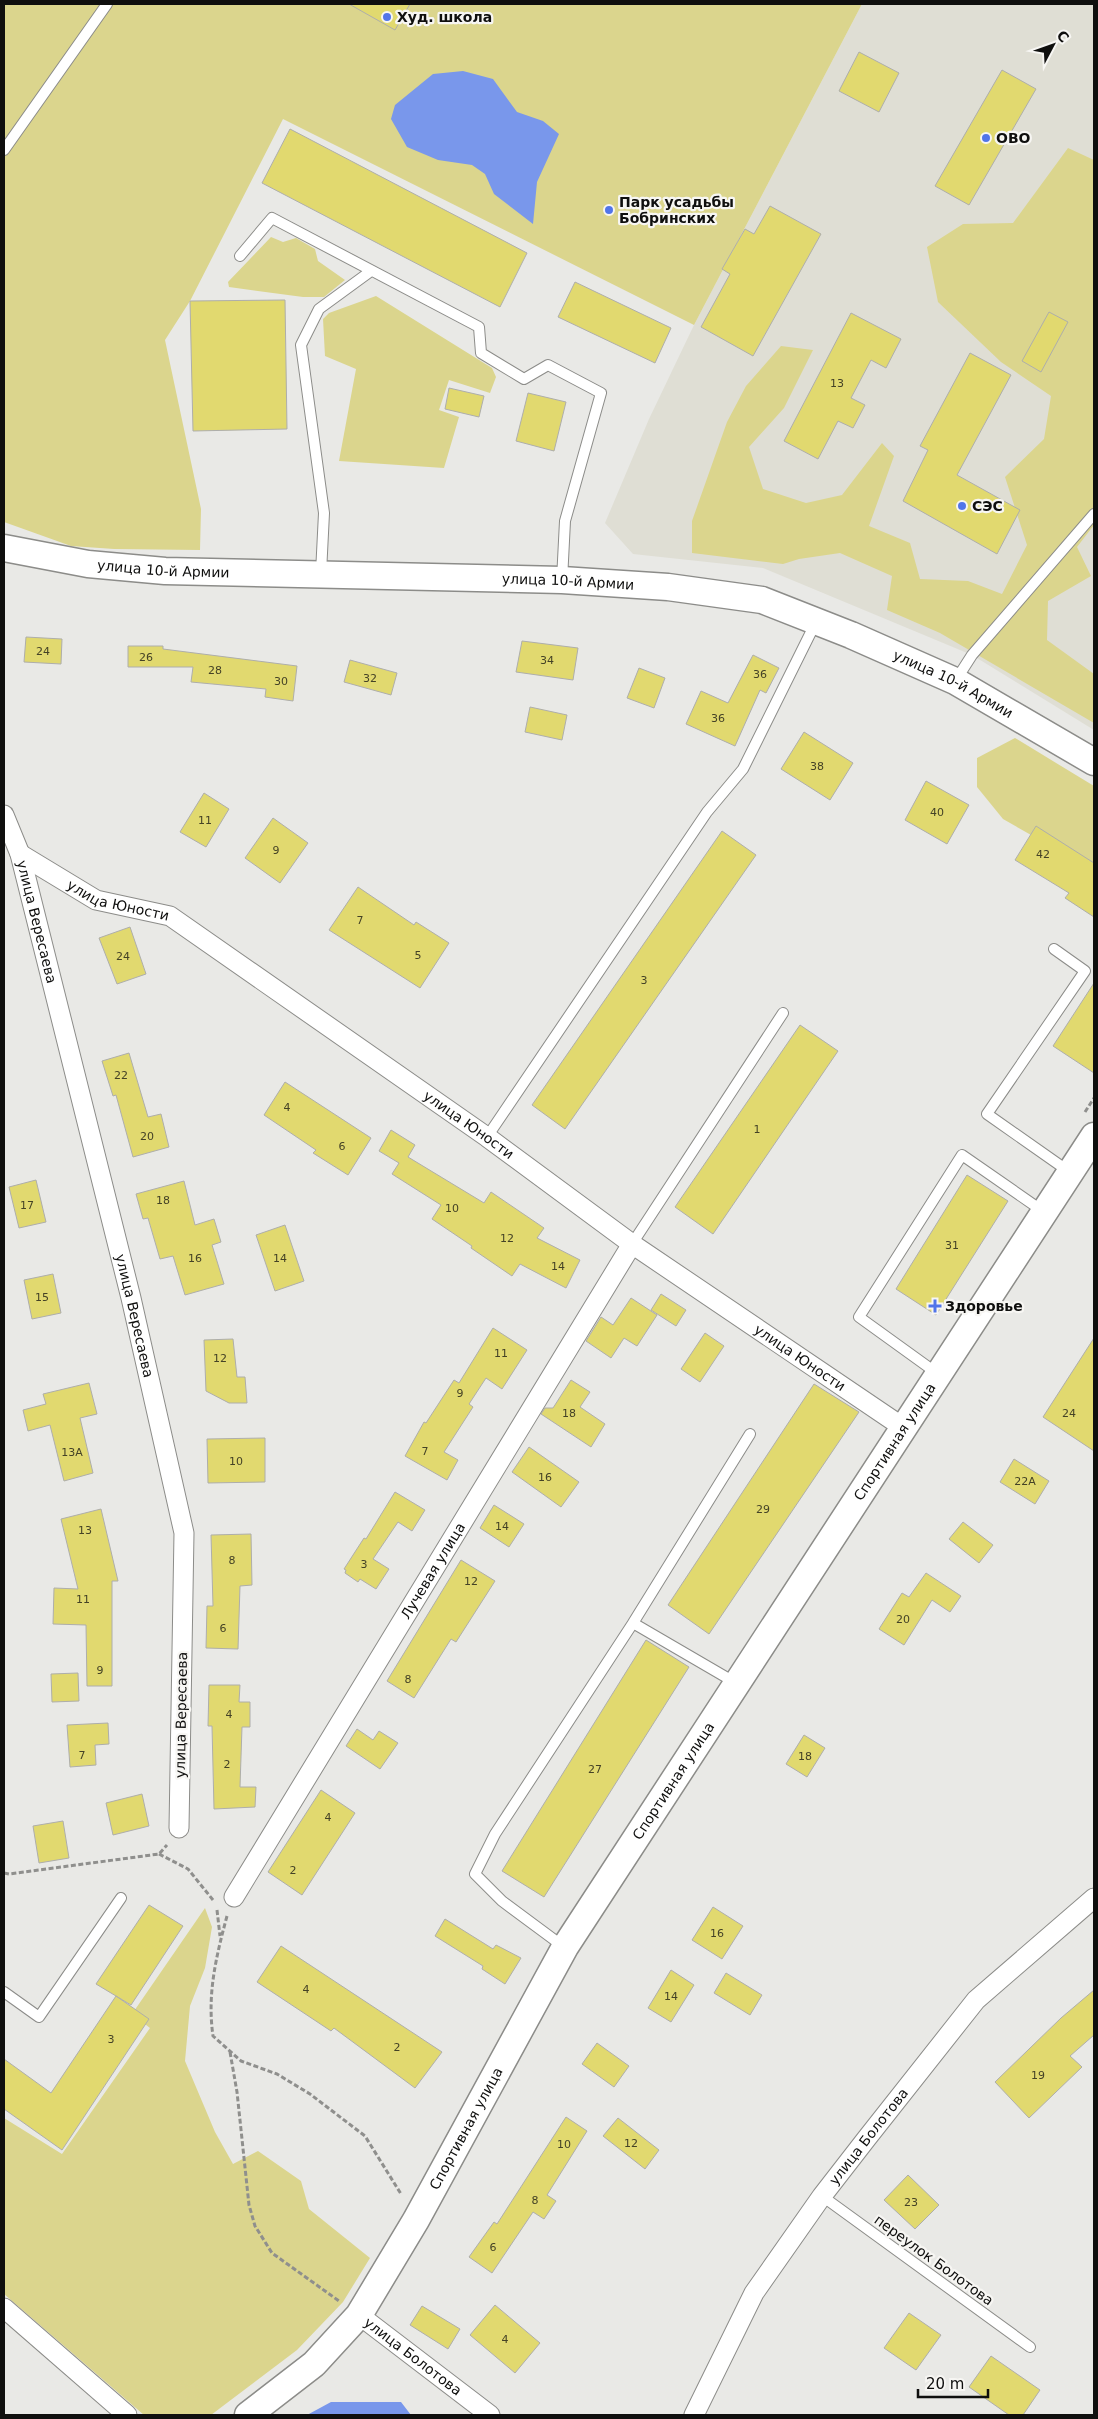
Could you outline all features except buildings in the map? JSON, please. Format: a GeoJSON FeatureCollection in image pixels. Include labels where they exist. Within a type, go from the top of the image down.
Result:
{"type":"FeatureCollection","features":[{"type":"Feature","properties":{"kind":"street","name":"улица 10-й Армии"},"geometry":{"type":"LineString","coordinates":[[4,548],[88,564],[165,571],[562,580],[720,592],[762,600],[817,621],[956,681],[1094,762]]}},
{"type":"Feature","properties":{"kind":"street","name":"улица Вересаева"},"geometry":{"type":"LineString","coordinates":[[4,815],[20,854],[131,1298],[184,1533],[180,1828]]}},
{"type":"Feature","properties":{"kind":"street","name":"улица Юности"},"geometry":{"type":"LineString","coordinates":[[20,854],[96,900],[170,916],[487,1137],[632,1244],[904,1428]]}},
{"type":"Feature","properties":{"kind":"street","name":"Спортивная улица"},"geometry":{"type":"LineString","coordinates":[[248,2415],[314,2364],[358,2315],[416,2220],[565,1947],[1094,1136]]}},
{"type":"Feature","properties":{"kind":"street","name":"Лучевая улица"},"geometry":{"type":"LineString","coordinates":[[234,1897],[632,1244]]}},
{"type":"Feature","properties":{"kind":"street","name":"улица Болотова"},"geometry":{"type":"LineString","coordinates":[[694,2415],[754,2293],[822,2196],[976,2000],[1092,1904]]}},
{"type":"Feature","properties":{"kind":"street"},"geometry":{"type":"LineString","coordinates":[[4,2308],[127,2415]]}},
{"type":"Feature","properties":{"kind":"street","name":"улица Болотова"},"geometry":{"type":"LineString","coordinates":[[358,2315],[490,2415]]}},
{"type":"Feature","properties":{"kind":"lane"},"geometry":{"type":"LineString","coordinates":[[4,150],[107,4]]}},
{"type":"Feature","properties":{"kind":"lane"},"geometry":{"type":"LineString","coordinates":[[240,256],[272,218],[479,327],[481,352],[524,379],[548,365],[601,393],[564,522],[562,580]]}},
{"type":"Feature","properties":{"kind":"lane"},"geometry":{"type":"LineString","coordinates":[[321,575],[324,513],[301,345],[319,309],[371,271]]}},
{"type":"Feature","properties":{"kind":"lane"},"geometry":{"type":"LineString","coordinates":[[956,681],[972,655],[1094,514]]}},
{"type":"Feature","properties":{"kind":"lane"},"geometry":{"type":"LineString","coordinates":[[487,1137],[707,812],[743,769],[817,621]]}},
{"type":"Feature","properties":{"kind":"lane"},"geometry":{"type":"LineString","coordinates":[[1054,949],[1086,971],[987,1114],[1071,1173]]}},
{"type":"Feature","properties":{"kind":"lane"},"geometry":{"type":"LineString","coordinates":[[632,1244],[783,1013]]}},
{"type":"Feature","properties":{"kind":"lane"},"geometry":{"type":"LineString","coordinates":[[938,1374],[859,1317],[962,1154],[1044,1212]]}},
{"type":"Feature","properties":{"kind":"lane"},"geometry":{"type":"LineString","coordinates":[[565,1947],[502,1901],[476,1874],[496,1834],[633,1623],[750,1434]]}},
{"type":"Feature","properties":{"kind":"lane"},"geometry":{"type":"LineString","coordinates":[[633,1623],[736,1683]]}},
{"type":"Feature","properties":{"kind":"lane"},"geometry":{"type":"LineString","coordinates":[[4,1992],[39,2017],[121,1898]]}},
{"type":"Feature","properties":{"kind":"lane","name":"переулок Болотова"},"geometry":{"type":"LineString","coordinates":[[822,2196],[1030,2346]]}},
{"type":"Feature","properties":{"kind":"path"},"geometry":{"type":"LineString","coordinates":[[159,1854],[180,1828]]}},
{"type":"Feature","properties":{"kind":"path"},"geometry":{"type":"LineString","coordinates":[[4,1873],[9,1874],[159,1854],[188,1869],[217,1905],[221,1939]]}},
{"type":"Feature","properties":{"kind":"path"},"geometry":{"type":"LineString","coordinates":[[234,1897],[213,1971],[210,2011],[213,2036],[241,2061],[277,2074],[310,2094],[365,2136],[397,2185],[416,2220]]}},
{"type":"Feature","properties":{"kind":"path"},"geometry":{"type":"LineString","coordinates":[[230,2051],[238,2092],[249,2205],[255,2226],[272,2253],[358,2315]]}},
{"type":"Feature","properties":{"kind":"shaded area","name":"Парк усадьбы Бобринских"},"geometry":{"type":"Polygon","coordinates":[[[4,4],[862,4],[694,325],[283,119],[190,301],[165,340],[201,509],[200,550],[114,549],[71,546],[4,522],[4,4]]]}},
{"type":"Feature","properties":{"kind":"shaded area"},"geometry":{"type":"Polygon","coordinates":[[[862,4],[1094,4],[1094,730],[972,655],[763,568],[633,554],[605,523],[649,419],[694,325],[862,4]]]}},
{"type":"Feature","properties":{"kind":"shaded area"},"geometry":{"type":"Polygon","coordinates":[[[1068,148],[1094,160],[1094,525],[1077,547],[1091,576],[1048,601],[1047,640],[1094,674],[1094,723],[940,633],[887,610],[892,576],[840,553],[799,559],[783,564],[692,553],[692,521],[727,422],[746,386],[781,346],[813,350],[784,408],[749,447],[763,489],[806,503],[842,495],[882,443],[894,456],[869,526],[910,543],[920,579],[968,581],[1002,594],[1027,545],[1005,477],[1044,439],[1051,396],[1001,362],[938,302],[927,247],[963,224],[1013,223],[1068,148]]]}},
{"type":"Feature","properties":{"kind":"shaded area"},"geometry":{"type":"Polygon","coordinates":[[[271,237],[283,242],[296,238],[315,249],[318,261],[345,280],[324,297],[303,297],[229,287],[228,282],[271,237]]]}},
{"type":"Feature","properties":{"kind":"shaded area"},"geometry":{"type":"Polygon","coordinates":[[[376,296],[492,368],[496,377],[490,393],[449,380],[439,410],[459,417],[444,468],[339,461],[356,369],[325,356],[323,319],[329,313],[376,296]]]}},
{"type":"Feature","properties":{"kind":"shaded area"},"geometry":{"type":"Polygon","coordinates":[[[1015,738],[1094,786],[1094,870],[1075,868],[1031,835],[1003,819],[977,787],[977,758],[1015,738]]]}},
{"type":"Feature","properties":{"kind":"shaded area"},"geometry":{"type":"Polygon","coordinates":[[[205,1908],[212,1927],[205,1968],[190,2006],[185,2061],[215,2132],[233,2164],[258,2151],[301,2181],[309,2209],[370,2258],[343,2302],[297,2350],[211,2415],[144,2415],[4,2294],[4,2118],[62,2154],[150,2028],[132,2014],[205,1908]]]}},
{"type":"Feature","properties":{"kind":"water"},"geometry":{"type":"Polygon","coordinates":[[[463,71],[493,79],[517,112],[543,121],[559,134],[537,182],[533,224],[494,194],[485,174],[472,165],[438,160],[407,147],[391,119],[395,105],[433,74],[463,71]]]}},
{"type":"Feature","properties":{"kind":"water"},"geometry":{"type":"Polygon","coordinates":[[[331,2402],[401,2402],[411,2415],[307,2415],[331,2402]]]}},
{"type":"Feature","properties":{"kind":"place","name":"Худ. школа"},"geometry":{"type":"Point","coordinates":[387,17]}},
{"type":"Feature","properties":{"kind":"place","name":"ОВО"},"geometry":{"type":"Point","coordinates":[986,138]}},
{"type":"Feature","properties":{"kind":"place","name":"Парк усадьбы Бобринских"},"geometry":{"type":"Point","coordinates":[609,210]}},
{"type":"Feature","properties":{"kind":"place","name":"СЭС"},"geometry":{"type":"Point","coordinates":[962,506]}},
{"type":"Feature","properties":{"kind":"place","name":"Здоровье"},"geometry":{"type":"Point","coordinates":[935,1306]}}]}
